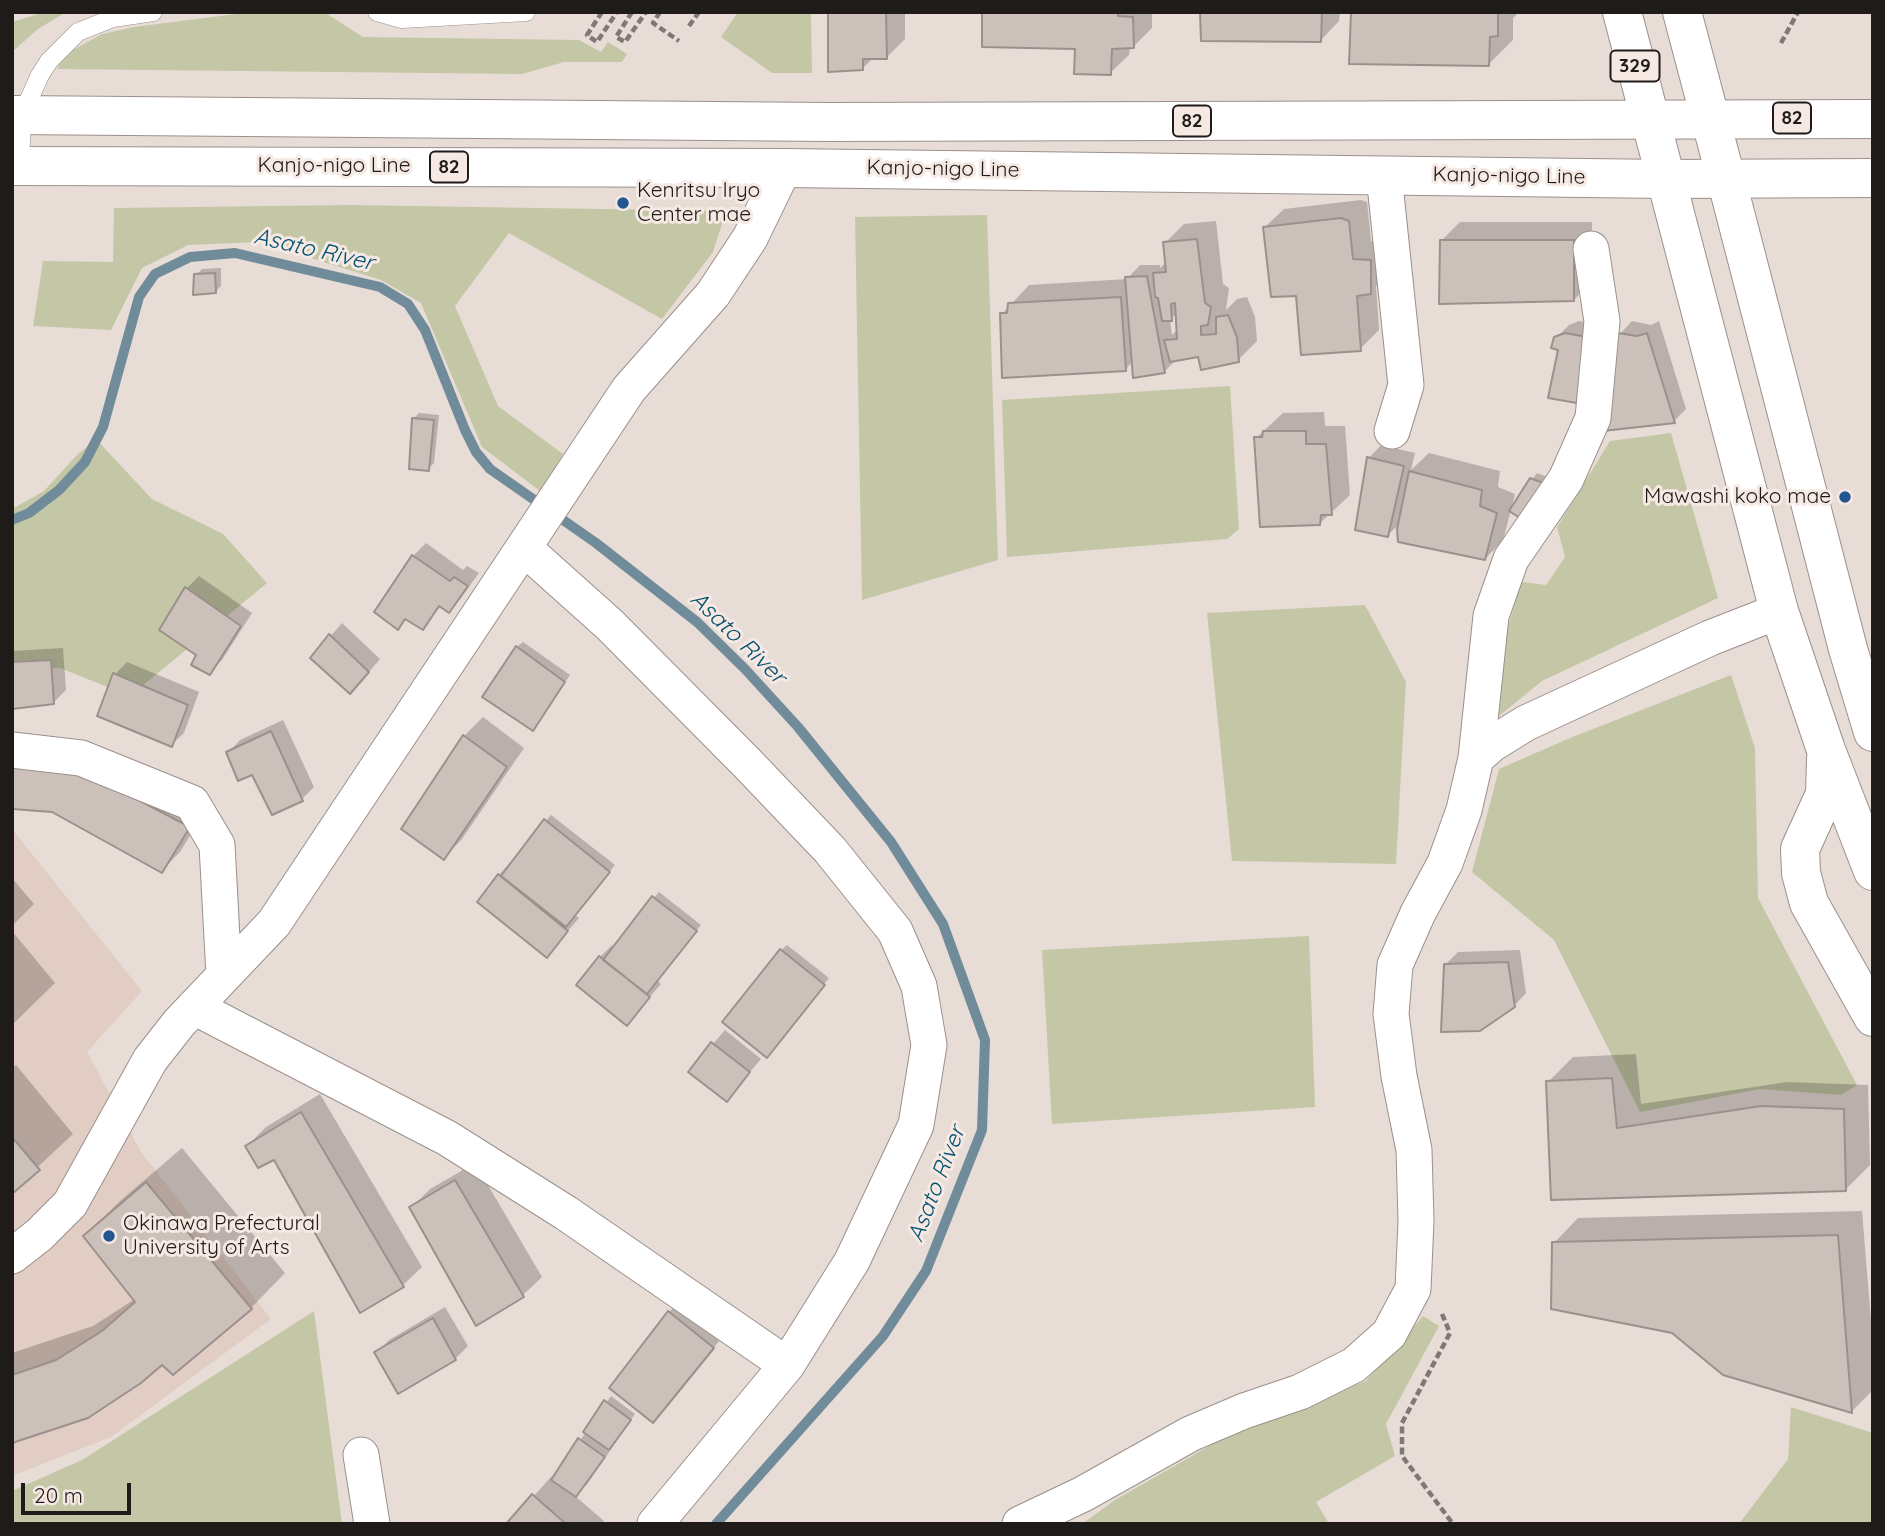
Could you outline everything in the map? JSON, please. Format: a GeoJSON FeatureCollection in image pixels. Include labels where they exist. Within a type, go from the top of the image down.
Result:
{"type":"FeatureCollection","features":[{"type":"Feature","properties":{"kind":"main road","name":"329"},"geometry":{"type":"LineString","coordinates":[[1622,12],[1648,119],[1666,179]]}},
{"type":"Feature","properties":{"kind":"main road","name":"329"},"geometry":{"type":"LineString","coordinates":[[1682,12],[1726,178]]}},
{"type":"Feature","properties":{"kind":"main road","name":"82"},"geometry":{"type":"LineString","coordinates":[[17,115],[816,122],[1712,117],[1873,119]]}},
{"type":"Feature","properties":{"kind":"main road","name":"Kanjo-nigo Line"},"geometry":{"type":"LineString","coordinates":[[16,165],[783,168],[1666,179],[1873,178]]}},
{"type":"Feature","properties":{"kind":"main road"},"geometry":{"type":"LineString","coordinates":[[1726,178],[1860,659],[1873,732]]}},
{"type":"Feature","properties":{"kind":"main road"},"geometry":{"type":"LineString","coordinates":[[1666,179],[1779,611],[1826,750],[1873,871]]}},
{"type":"Feature","properties":{"kind":"main road"},"geometry":{"type":"LineString","coordinates":[[1826,750],[1825,794],[1800,849],[1801,873],[1809,903],[1873,1017]]}},
{"type":"Feature","properties":{"kind":"street"},"geometry":{"type":"LineString","coordinates":[[12,1255],[39,1235],[70,1204],[150,1060],[194,1007],[274,923],[629,389],[713,294],[750,238],[783,168]]}},
{"type":"Feature","properties":{"kind":"street"},"geometry":{"type":"LineString","coordinates":[[1384,174],[1406,385],[1392,431]]}},
{"type":"Feature","properties":{"kind":"street"},"geometry":{"type":"LineString","coordinates":[[1020,1524],[1083,1494],[1190,1434],[1244,1411],[1300,1392],[1354,1365],[1389,1334],[1413,1289],[1416,1222],[1413,1150],[1391,1013],[1395,965],[1418,913],[1445,863],[1464,810],[1476,758],[1491,616],[1511,559],[1566,479],[1593,418],[1602,321],[1591,249]]}},
{"type":"Feature","properties":{"kind":"street"},"geometry":{"type":"LineString","coordinates":[[529,540],[830,850],[895,931],[919,986],[929,1045],[916,1125],[852,1261],[787,1365],[655,1524]]}},
{"type":"Feature","properties":{"kind":"street"},"geometry":{"type":"LineString","coordinates":[[1476,758],[1492,744],[1526,723],[1710,638],[1779,611]]}},
{"type":"Feature","properties":{"kind":"street"},"geometry":{"type":"LineString","coordinates":[[12,750],[81,758],[192,803],[217,845],[224,975]]}},
{"type":"Feature","properties":{"kind":"street"},"geometry":{"type":"LineString","coordinates":[[194,1007],[447,1138],[566,1213],[787,1365]]}},
{"type":"Feature","properties":{"kind":"street"},"geometry":{"type":"LineString","coordinates":[[361,1455],[372,1524]]}},
{"type":"Feature","properties":{"kind":"lane"},"geometry":{"type":"LineString","coordinates":[[16,165],[17,115],[49,61],[78,32],[113,18],[153,12]]}},
{"type":"Feature","properties":{"kind":"lane"},"geometry":{"type":"LineString","coordinates":[[377,12],[402,19],[526,12]]}},
{"type":"Feature","properties":{"kind":"path"},"geometry":{"type":"LineString","coordinates":[[602,12],[587,35],[597,42],[617,12]]}},
{"type":"Feature","properties":{"kind":"path"},"geometry":{"type":"LineString","coordinates":[[632,12],[616,37],[625,42],[646,12]]}},
{"type":"Feature","properties":{"kind":"path"},"geometry":{"type":"LineString","coordinates":[[660,12],[653,23],[679,41]]}},
{"type":"Feature","properties":{"kind":"path"},"geometry":{"type":"LineString","coordinates":[[689,26],[699,12]]}},
{"type":"Feature","properties":{"kind":"path"},"geometry":{"type":"LineString","coordinates":[[1782,43],[1798,12]]}},
{"type":"Feature","properties":{"kind":"path"},"geometry":{"type":"LineString","coordinates":[[1413,1289],[1439,1307],[1450,1333],[1402,1423],[1402,1456],[1453,1524]]}},
{"type":"Feature","properties":{"kind":"shaded area","name":"Okinawa Prefectural University of Arts"},"geometry":{"type":"Polygon","coordinates":[[[12,829],[142,991],[87,1052],[141,1152],[271,1319],[111,1437],[12,1476],[12,829]]]}},
{"type":"Feature","properties":{"kind":"green space"},"geometry":{"type":"Polygon","coordinates":[[[45,12],[66,12],[38,29],[12,52],[12,22],[45,12]]]}},
{"type":"Feature","properties":{"kind":"green space"},"geometry":{"type":"Polygon","coordinates":[[[252,12],[324,12],[363,37],[579,40],[601,52],[608,42],[627,54],[622,62],[564,62],[522,74],[57,69],[64,55],[102,34],[134,27],[252,12]]]}},
{"type":"Feature","properties":{"kind":"green space"},"geometry":{"type":"Polygon","coordinates":[[[738,12],[811,12],[812,73],[772,73],[721,37],[738,12]]]}},
{"type":"Feature","properties":{"kind":"green space"},"geometry":{"type":"Polygon","coordinates":[[[350,205],[726,211],[713,252],[662,319],[509,233],[455,306],[498,406],[563,454],[540,491],[482,447],[421,303],[381,280],[260,242],[188,245],[142,268],[111,330],[33,326],[43,261],[113,262],[114,208],[350,205]]]}},
{"type":"Feature","properties":{"kind":"green space"},"geometry":{"type":"Polygon","coordinates":[[[987,215],[998,560],[862,600],[855,217],[987,215]]]}},
{"type":"Feature","properties":{"kind":"green space"},"geometry":{"type":"Polygon","coordinates":[[[1230,386],[1239,529],[1227,539],[1007,557],[1002,400],[1230,386]]]}},
{"type":"Feature","properties":{"kind":"green space"},"geometry":{"type":"Polygon","coordinates":[[[1671,433],[1718,598],[1542,681],[1499,716],[1506,633],[1522,582],[1546,585],[1565,557],[1557,527],[1610,441],[1671,433]]]}},
{"type":"Feature","properties":{"kind":"green space"},"geometry":{"type":"Polygon","coordinates":[[[96,439],[152,499],[223,534],[267,583],[130,696],[60,668],[12,672],[12,509],[44,491],[77,455],[96,439]]]}},
{"type":"Feature","properties":{"kind":"green space"},"geometry":{"type":"Polygon","coordinates":[[[1365,605],[1406,682],[1396,864],[1232,861],[1207,613],[1365,605]]]}},
{"type":"Feature","properties":{"kind":"green space"},"geometry":{"type":"Polygon","coordinates":[[[1731,675],[1755,748],[1758,898],[1857,1085],[1841,1095],[1760,1089],[1640,1112],[1554,940],[1472,872],[1499,769],[1731,675]]]}},
{"type":"Feature","properties":{"kind":"green space"},"geometry":{"type":"Polygon","coordinates":[[[1309,936],[1315,1107],[1052,1124],[1042,950],[1309,936]]]}},
{"type":"Feature","properties":{"kind":"green space"},"geometry":{"type":"Polygon","coordinates":[[[314,1311],[342,1524],[12,1524],[12,1491],[82,1460],[314,1311]]]}},
{"type":"Feature","properties":{"kind":"green space"},"geometry":{"type":"Polygon","coordinates":[[[1423,1316],[1439,1326],[1386,1424],[1395,1456],[1316,1502],[1329,1524],[1082,1524],[1115,1500],[1239,1429],[1366,1381],[1423,1316]]]}},
{"type":"Feature","properties":{"kind":"green space"},"geometry":{"type":"Polygon","coordinates":[[[1791,1407],[1873,1433],[1873,1524],[1739,1524],[1788,1459],[1791,1407]]]}},
{"type":"Feature","properties":{"kind":"building"},"geometry":{"type":"Polygon","coordinates":[[[828,12],[886,12],[887,59],[863,59],[863,70],[828,72],[828,12]]]}},
{"type":"Feature","properties":{"kind":"building"},"geometry":{"type":"Polygon","coordinates":[[[982,12],[1118,12],[1118,16],[1133,17],[1134,48],[1112,49],[1111,75],[1074,74],[1075,49],[982,47],[982,12]]]}},
{"type":"Feature","properties":{"kind":"building"},"geometry":{"type":"Polygon","coordinates":[[[1200,12],[1322,12],[1321,42],[1201,41],[1200,12]]]}},
{"type":"Feature","properties":{"kind":"building"},"geometry":{"type":"Polygon","coordinates":[[[1351,12],[1498,12],[1498,36],[1490,37],[1489,66],[1349,64],[1351,12]]]}},
{"type":"Feature","properties":{"kind":"building"},"geometry":{"type":"Polygon","coordinates":[[[1341,218],[1349,221],[1353,259],[1371,260],[1371,294],[1357,296],[1361,351],[1301,355],[1296,296],[1271,297],[1263,227],[1341,218]]]}},
{"type":"Feature","properties":{"kind":"building"},"geometry":{"type":"Polygon","coordinates":[[[1197,239],[1205,303],[1211,307],[1208,325],[1201,326],[1201,335],[1216,334],[1216,317],[1228,315],[1237,337],[1239,362],[1201,370],[1198,357],[1170,362],[1164,340],[1177,339],[1175,303],[1171,304],[1172,321],[1162,321],[1158,298],[1155,297],[1153,273],[1166,272],[1163,242],[1197,239]]]}},
{"type":"Feature","properties":{"kind":"building"},"geometry":{"type":"Polygon","coordinates":[[[1440,240],[1574,240],[1574,301],[1439,304],[1440,240]]]}},
{"type":"Feature","properties":{"kind":"building"},"geometry":{"type":"Polygon","coordinates":[[[215,273],[216,293],[193,295],[194,274],[215,273]]]}},
{"type":"Feature","properties":{"kind":"building"},"geometry":{"type":"Polygon","coordinates":[[[1147,276],[1165,373],[1133,378],[1125,277],[1147,276]]]}},
{"type":"Feature","properties":{"kind":"building"},"geometry":{"type":"Polygon","coordinates":[[[1121,297],[1126,371],[1002,378],[1000,313],[1007,313],[1008,303],[1121,297]]]}},
{"type":"Feature","properties":{"kind":"building"},"geometry":{"type":"Polygon","coordinates":[[[1565,333],[1587,337],[1588,358],[1577,403],[1548,398],[1558,350],[1551,348],[1554,337],[1565,333]]]}},
{"type":"Feature","properties":{"kind":"building"},"geometry":{"type":"Polygon","coordinates":[[[1618,333],[1637,336],[1647,333],[1675,423],[1603,431],[1618,333]]]}},
{"type":"Feature","properties":{"kind":"building"},"geometry":{"type":"Polygon","coordinates":[[[412,418],[434,420],[429,471],[409,469],[412,418]]]}},
{"type":"Feature","properties":{"kind":"building"},"geometry":{"type":"Polygon","coordinates":[[[1263,431],[1306,431],[1306,444],[1326,444],[1332,515],[1321,515],[1320,525],[1260,527],[1254,437],[1262,437],[1263,431]]]}},
{"type":"Feature","properties":{"kind":"building"},"geometry":{"type":"Polygon","coordinates":[[[1367,457],[1404,466],[1388,537],[1355,530],[1367,457]]]}},
{"type":"Feature","properties":{"kind":"building"},"geometry":{"type":"Polygon","coordinates":[[[1409,471],[1482,490],[1480,506],[1497,513],[1485,560],[1398,542],[1397,529],[1409,471]]]}},
{"type":"Feature","properties":{"kind":"building"},"geometry":{"type":"Polygon","coordinates":[[[1530,478],[1546,484],[1523,520],[1509,511],[1530,478]]]}},
{"type":"Feature","properties":{"kind":"building"},"geometry":{"type":"Polygon","coordinates":[[[412,555],[450,581],[454,577],[468,586],[449,613],[439,606],[423,630],[405,619],[398,630],[374,612],[412,555]]]}},
{"type":"Feature","properties":{"kind":"building"},"geometry":{"type":"Polygon","coordinates":[[[185,587],[241,626],[210,675],[191,665],[196,655],[159,630],[185,587]]]}},
{"type":"Feature","properties":{"kind":"building"},"geometry":{"type":"Polygon","coordinates":[[[329,634],[369,672],[350,694],[310,658],[329,634]]]}},
{"type":"Feature","properties":{"kind":"building"},"geometry":{"type":"Polygon","coordinates":[[[516,646],[565,682],[533,731],[482,697],[516,646]]]}},
{"type":"Feature","properties":{"kind":"building"},"geometry":{"type":"Polygon","coordinates":[[[51,660],[54,704],[12,709],[12,662],[51,660]]]}},
{"type":"Feature","properties":{"kind":"building"},"geometry":{"type":"Polygon","coordinates":[[[113,673],[188,705],[172,747],[97,716],[113,673]]]}},
{"type":"Feature","properties":{"kind":"building"},"geometry":{"type":"Polygon","coordinates":[[[271,731],[303,801],[272,815],[252,775],[238,781],[226,752],[271,731]]]}},
{"type":"Feature","properties":{"kind":"building"},"geometry":{"type":"Polygon","coordinates":[[[463,735],[507,767],[444,860],[401,829],[463,735]]]}},
{"type":"Feature","properties":{"kind":"building"},"geometry":{"type":"Polygon","coordinates":[[[12,761],[79,769],[190,827],[162,873],[52,812],[12,809],[12,761]]]}},
{"type":"Feature","properties":{"kind":"building"},"geometry":{"type":"Polygon","coordinates":[[[544,819],[610,872],[566,927],[501,876],[544,819]]]}},
{"type":"Feature","properties":{"kind":"building"},"geometry":{"type":"Polygon","coordinates":[[[498,874],[568,931],[547,958],[477,902],[498,874]]]}},
{"type":"Feature","properties":{"kind":"building"},"geometry":{"type":"Polygon","coordinates":[[[652,896],[697,931],[647,994],[603,960],[652,896]]]}},
{"type":"Feature","properties":{"kind":"building"},"geometry":{"type":"Polygon","coordinates":[[[780,949],[825,985],[767,1058],[722,1022],[780,949]]]}},
{"type":"Feature","properties":{"kind":"building"},"geometry":{"type":"Polygon","coordinates":[[[599,956],[650,997],[627,1026],[576,985],[599,956]]]}},
{"type":"Feature","properties":{"kind":"building"},"geometry":{"type":"Polygon","coordinates":[[[1508,962],[1515,1007],[1480,1031],[1441,1032],[1444,964],[1508,962]]]}},
{"type":"Feature","properties":{"kind":"building"},"geometry":{"type":"Polygon","coordinates":[[[711,1042],[750,1072],[727,1102],[688,1072],[711,1042]]]}},
{"type":"Feature","properties":{"kind":"building"},"geometry":{"type":"Polygon","coordinates":[[[1612,1078],[1617,1128],[1761,1106],[1844,1109],[1846,1191],[1551,1200],[1546,1081],[1612,1078]]]}},
{"type":"Feature","properties":{"kind":"building"},"geometry":{"type":"Polygon","coordinates":[[[301,1112],[404,1287],[360,1313],[274,1160],[258,1168],[245,1146],[301,1112]]]}},
{"type":"Feature","properties":{"kind":"building"},"geometry":{"type":"Polygon","coordinates":[[[12,1137],[40,1170],[12,1194],[12,1137]]]}},
{"type":"Feature","properties":{"kind":"building"},"geometry":{"type":"Polygon","coordinates":[[[455,1180],[524,1297],[476,1326],[409,1207],[455,1180]]]}},
{"type":"Feature","properties":{"kind":"building"},"geometry":{"type":"Polygon","coordinates":[[[146,1182],[252,1309],[173,1375],[162,1365],[141,1383],[88,1418],[12,1443],[12,1375],[56,1360],[102,1331],[135,1302],[83,1236],[146,1182]]]}},
{"type":"Feature","properties":{"kind":"building"},"geometry":{"type":"Polygon","coordinates":[[[1838,1235],[1852,1413],[1723,1375],[1672,1333],[1551,1309],[1552,1242],[1838,1235]]]}},
{"type":"Feature","properties":{"kind":"building"},"geometry":{"type":"Polygon","coordinates":[[[668,1311],[714,1348],[653,1423],[609,1388],[668,1311]]]}},
{"type":"Feature","properties":{"kind":"building"},"geometry":{"type":"Polygon","coordinates":[[[433,1318],[456,1360],[398,1394],[374,1352],[433,1318]]]}},
{"type":"Feature","properties":{"kind":"building"},"geometry":{"type":"Polygon","coordinates":[[[604,1400],[631,1420],[609,1450],[583,1432],[604,1400]]]}},
{"type":"Feature","properties":{"kind":"building"},"geometry":{"type":"Polygon","coordinates":[[[578,1438],[605,1457],[576,1497],[551,1480],[578,1438]]]}},
{"type":"Feature","properties":{"kind":"building"},"geometry":{"type":"Polygon","coordinates":[[[532,1494],[566,1524],[506,1524],[532,1494]]]}},
{"type":"Feature","properties":{"kind":"waterway","name":"Asato River"},"geometry":{"type":"LineString","coordinates":[[12,520],[29,513],[59,490],[85,462],[103,427],[139,297],[155,274],[190,257],[235,253],[380,287],[408,304],[425,330],[465,430],[476,452],[490,469],[596,543],[697,622],[798,727],[891,842],[943,924],[985,1040],[982,1130],[926,1271],[883,1336],[716,1524]]}},
{"type":"Feature","properties":{"kind":"place","name":"Kenritsu Iryo Center mae"},"geometry":{"type":"Point","coordinates":[623,203]}},
{"type":"Feature","properties":{"kind":"place","name":"Mawashi koko mae"},"geometry":{"type":"Point","coordinates":[1845,497]}},
{"type":"Feature","properties":{"kind":"place","name":"Okinawa Prefectural University of Arts"},"geometry":{"type":"Point","coordinates":[109,1236]}}]}
